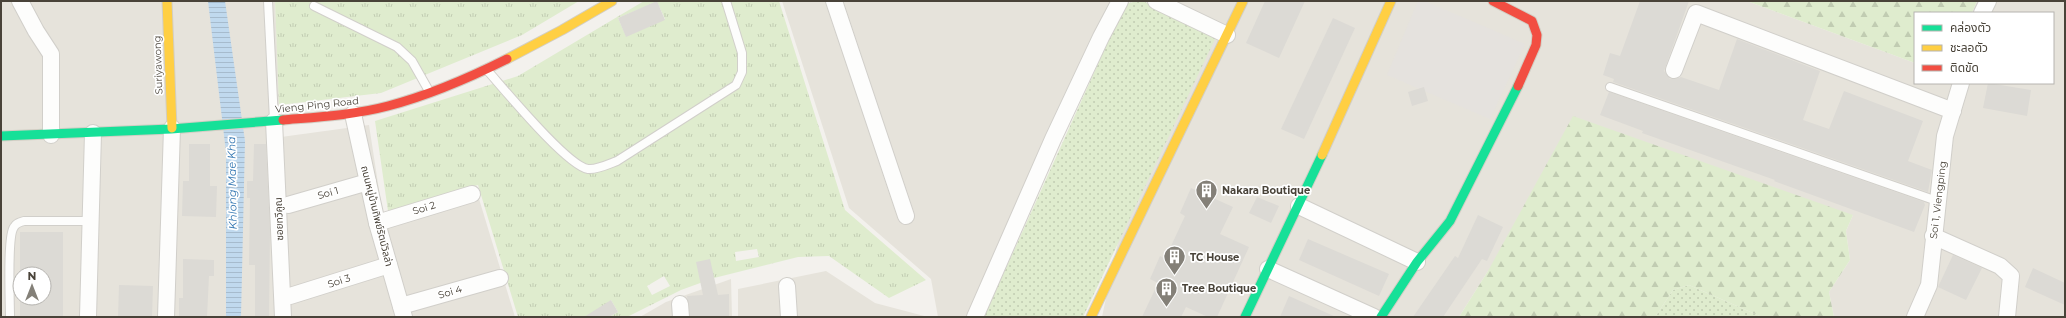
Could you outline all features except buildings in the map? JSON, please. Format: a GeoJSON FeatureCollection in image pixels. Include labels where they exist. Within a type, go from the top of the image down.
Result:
{"type":"FeatureCollection","features":[{"type":"Feature","properties":{"kind":"street"},"geometry":{"type":"LineString","coordinates":[[20,1],[36,31],[51,54],[51,134]]}},
{"type":"Feature","properties":{"kind":"street","name":"Suriyawong"},"geometry":{"type":"LineString","coordinates":[[167,1],[172,128]]}},
{"type":"Feature","properties":{"kind":"street","name":"Vieng Ping Road"},"geometry":{"type":"LineString","coordinates":[[1,136],[93,133],[210,126],[353,114],[404,101],[486,69],[524,51],[612,1]]}},
{"type":"Feature","properties":{"kind":"street"},"geometry":{"type":"LineString","coordinates":[[834,1],[906,216]]}},
{"type":"Feature","properties":{"kind":"street"},"geometry":{"type":"LineString","coordinates":[[975,317],[1053,139],[1100,37],[1120,1]]}},
{"type":"Feature","properties":{"kind":"street"},"geometry":{"type":"LineString","coordinates":[[1156,1],[1227,35]]}},
{"type":"Feature","properties":{"kind":"street"},"geometry":{"type":"LineString","coordinates":[[1092,317],[1243,1]]}},
{"type":"Feature","properties":{"kind":"street"},"geometry":{"type":"LineString","coordinates":[[1245,317],[1299,206],[1391,1]]}},
{"type":"Feature","properties":{"kind":"street"},"geometry":{"type":"LineString","coordinates":[[1381,317],[1417,262],[1450,220],[1509,106],[1536,45],[1537,35],[1532,21],[1493,1]]}},
{"type":"Feature","properties":{"kind":"street"},"geometry":{"type":"LineString","coordinates":[[1982,12],[1988,1]]}},
{"type":"Feature","properties":{"kind":"street"},"geometry":{"type":"LineString","coordinates":[[1674,70],[1696,13],[1953,111]]}},
{"type":"Feature","properties":{"kind":"street","name":"Soi 1, Viengping"},"geometry":{"type":"LineString","coordinates":[[1914,317],[1929,285],[1933,236],[1945,136],[1961,84]]}},
{"type":"Feature","properties":{"kind":"street","name":"ถนนหมู่บ้านทิพย์รัตน์วิลล่า"},"geometry":{"type":"LineString","coordinates":[[353,114],[377,223],[403,311]]}},
{"type":"Feature","properties":{"kind":"street","name":"ซอยทวีคูณ"},"geometry":{"type":"LineString","coordinates":[[274,121],[283,317]]}},
{"type":"Feature","properties":{"kind":"street"},"geometry":{"type":"LineString","coordinates":[[166,317],[172,128]]}},
{"type":"Feature","properties":{"kind":"street"},"geometry":{"type":"LineString","coordinates":[[88,317],[93,133]]}},
{"type":"Feature","properties":{"kind":"street","name":"Soi 1"},"geometry":{"type":"LineString","coordinates":[[288,205],[368,182]]}},
{"type":"Feature","properties":{"kind":"street","name":"Soi 2"},"geometry":{"type":"LineString","coordinates":[[377,223],[472,194]]}},
{"type":"Feature","properties":{"kind":"street"},"geometry":{"type":"LineString","coordinates":[[1299,206],[1417,262]]}},
{"type":"Feature","properties":{"kind":"street"},"geometry":{"type":"LineString","coordinates":[[1933,236],[2000,266],[2011,276],[2007,317]]}},
{"type":"Feature","properties":{"kind":"street","name":"Soi 3"},"geometry":{"type":"LineString","coordinates":[[290,296],[389,265]]}},
{"type":"Feature","properties":{"kind":"street"},"geometry":{"type":"LineString","coordinates":[[1268,269],[1374,317]]}},
{"type":"Feature","properties":{"kind":"street","name":"Soi 4"},"geometry":{"type":"LineString","coordinates":[[403,311],[500,278]]}},
{"type":"Feature","properties":{"kind":"street"},"geometry":{"type":"LineString","coordinates":[[787,286],[789,317]]}},
{"type":"Feature","properties":{"kind":"lane"},"geometry":{"type":"LineString","coordinates":[[268,1],[274,121]]}},
{"type":"Feature","properties":{"kind":"lane"},"geometry":{"type":"LineString","coordinates":[[486,69],[561,151],[577,164],[588,169],[600,167],[617,161],[736,84],[742,72],[742,53],[726,1]]}},
{"type":"Feature","properties":{"kind":"lane"},"geometry":{"type":"LineString","coordinates":[[314,6],[397,47],[412,61],[430,92]]}},
{"type":"Feature","properties":{"kind":"lane"},"geometry":{"type":"LineString","coordinates":[[1610,87],[1937,201]]}},
{"type":"Feature","properties":{"kind":"lane"},"geometry":{"type":"LineString","coordinates":[[10,317],[10,241],[14,227],[17,223],[24,221],[90,221]]}},
{"type":"Feature","properties":{"kind":"shaded area"},"geometry":{"type":"Polygon","coordinates":[[[1,1],[275,1],[281,137],[369,125],[383,216],[476,189],[515,317],[1,317],[1,1]]]}},
{"type":"Feature","properties":{"kind":"shaded area"},"geometry":{"type":"Polygon","coordinates":[[[782,1],[1117,1],[968,317],[938,317],[931,279],[849,208],[782,1]]]}},
{"type":"Feature","properties":{"kind":"shaded area"},"geometry":{"type":"Polygon","coordinates":[[[1169,1],[1747,1],[1914,63],[1914,84],[2054,84],[2054,12],[1972,12],[1977,1],[2065,1],[2065,317],[1834,317],[1829,292],[1850,260],[1846,231],[1853,215],[1488,271],[1459,317],[1102,317],[1169,1]]]}},
{"type":"Feature","properties":{"kind":"shaded area"},"geometry":{"type":"Polygon","coordinates":[[[1418,1],[1425,1],[1525,44],[1490,119],[1387,75],[1418,1]]]}},
{"type":"Feature","properties":{"kind":"shaded area"},"geometry":{"type":"Polygon","coordinates":[[[826,271],[875,303],[928,317],[738,317],[738,289],[826,271]]]}},
{"type":"Feature","properties":{"kind":"shaded area"},"geometry":{"type":"Polygon","coordinates":[[[731,279],[732,317],[640,317],[666,302],[731,279]]]}},
{"type":"Feature","properties":{"kind":"green space"},"geometry":{"type":"Polygon","coordinates":[[[275,1],[579,1],[522,35],[381,93],[279,105],[275,1]]]}},
{"type":"Feature","properties":{"kind":"green space"},"geometry":{"type":"Polygon","coordinates":[[[644,1],[779,1],[845,210],[926,280],[889,298],[829,256],[798,257],[714,278],[681,290],[627,317],[609,317],[618,312],[611,300],[597,317],[518,317],[478,185],[388,211],[375,121],[518,76],[644,1]],[[657,2],[618,18],[626,36],[665,19],[657,2]],[[757,249],[735,252],[736,261],[759,257],[757,249]],[[664,276],[647,286],[652,295],[670,286],[664,276]]]}},
{"type":"Feature","properties":{"kind":"green space"},"geometry":{"type":"Polygon","coordinates":[[[1143,1],[1216,37],[1083,317],[984,317],[1125,4],[1143,1]]]}},
{"type":"Feature","properties":{"kind":"green space"},"geometry":{"type":"Polygon","coordinates":[[[1747,1],[1977,1],[1972,12],[1914,12],[1914,63],[1747,1]]]}},
{"type":"Feature","properties":{"kind":"green space"},"geometry":{"type":"Polygon","coordinates":[[[1573,116],[1853,215],[1846,231],[1850,260],[1829,292],[1834,317],[1762,317],[1689,285],[1673,290],[1655,317],[1459,317],[1488,271],[1573,116]]]}},
{"type":"Feature","properties":{"kind":"green space"},"geometry":{"type":"Polygon","coordinates":[[[1689,285],[1762,317],[1655,317],[1673,290],[1689,285]]]}},
{"type":"Feature","properties":{"kind":"water","name":"Khlong Mae Kha"},"geometry":{"type":"Polygon","coordinates":[[[208,1],[225,1],[245,141],[241,317],[226,317],[226,152],[208,1]]]}},
{"type":"Feature","properties":{"kind":"traffic: fast"},"geometry":{"type":"LineString","coordinates":[[1381,317],[1417,262],[1450,221],[1518,86]]}},
{"type":"Feature","properties":{"kind":"traffic: fast"},"geometry":{"type":"LineString","coordinates":[[1,136],[171,129],[283,120]]}},
{"type":"Feature","properties":{"kind":"traffic: fast"},"geometry":{"type":"LineString","coordinates":[[1245,317],[1322,155]]}},
{"type":"Feature","properties":{"kind":"traffic: slow"},"geometry":{"type":"LineString","coordinates":[[167,1],[172,128]]}},
{"type":"Feature","properties":{"kind":"traffic: slow"},"geometry":{"type":"LineString","coordinates":[[507,59],[562,30],[612,1]]}},
{"type":"Feature","properties":{"kind":"traffic: slow"},"geometry":{"type":"LineString","coordinates":[[1091,317],[1243,1]]}},
{"type":"Feature","properties":{"kind":"traffic: slow"},"geometry":{"type":"LineString","coordinates":[[1322,155],[1391,1]]}},
{"type":"Feature","properties":{"kind":"traffic: jam"},"geometry":{"type":"LineString","coordinates":[[1493,1],[1532,21],[1537,35],[1536,45],[1518,86]]}},
{"type":"Feature","properties":{"kind":"traffic: jam"},"geometry":{"type":"LineString","coordinates":[[283,120],[349,114],[388,106],[449,86],[507,59]]}},
{"type":"Feature","properties":{"kind":"place","name":"Nakara Boutique"},"geometry":{"type":"Point","coordinates":[1206,210]}},
{"type":"Feature","properties":{"kind":"place","name":"TC House"},"geometry":{"type":"Point","coordinates":[1175,276]}},
{"type":"Feature","properties":{"kind":"place","name":"Tree Boutique"},"geometry":{"type":"Point","coordinates":[1166,308]}}]}
